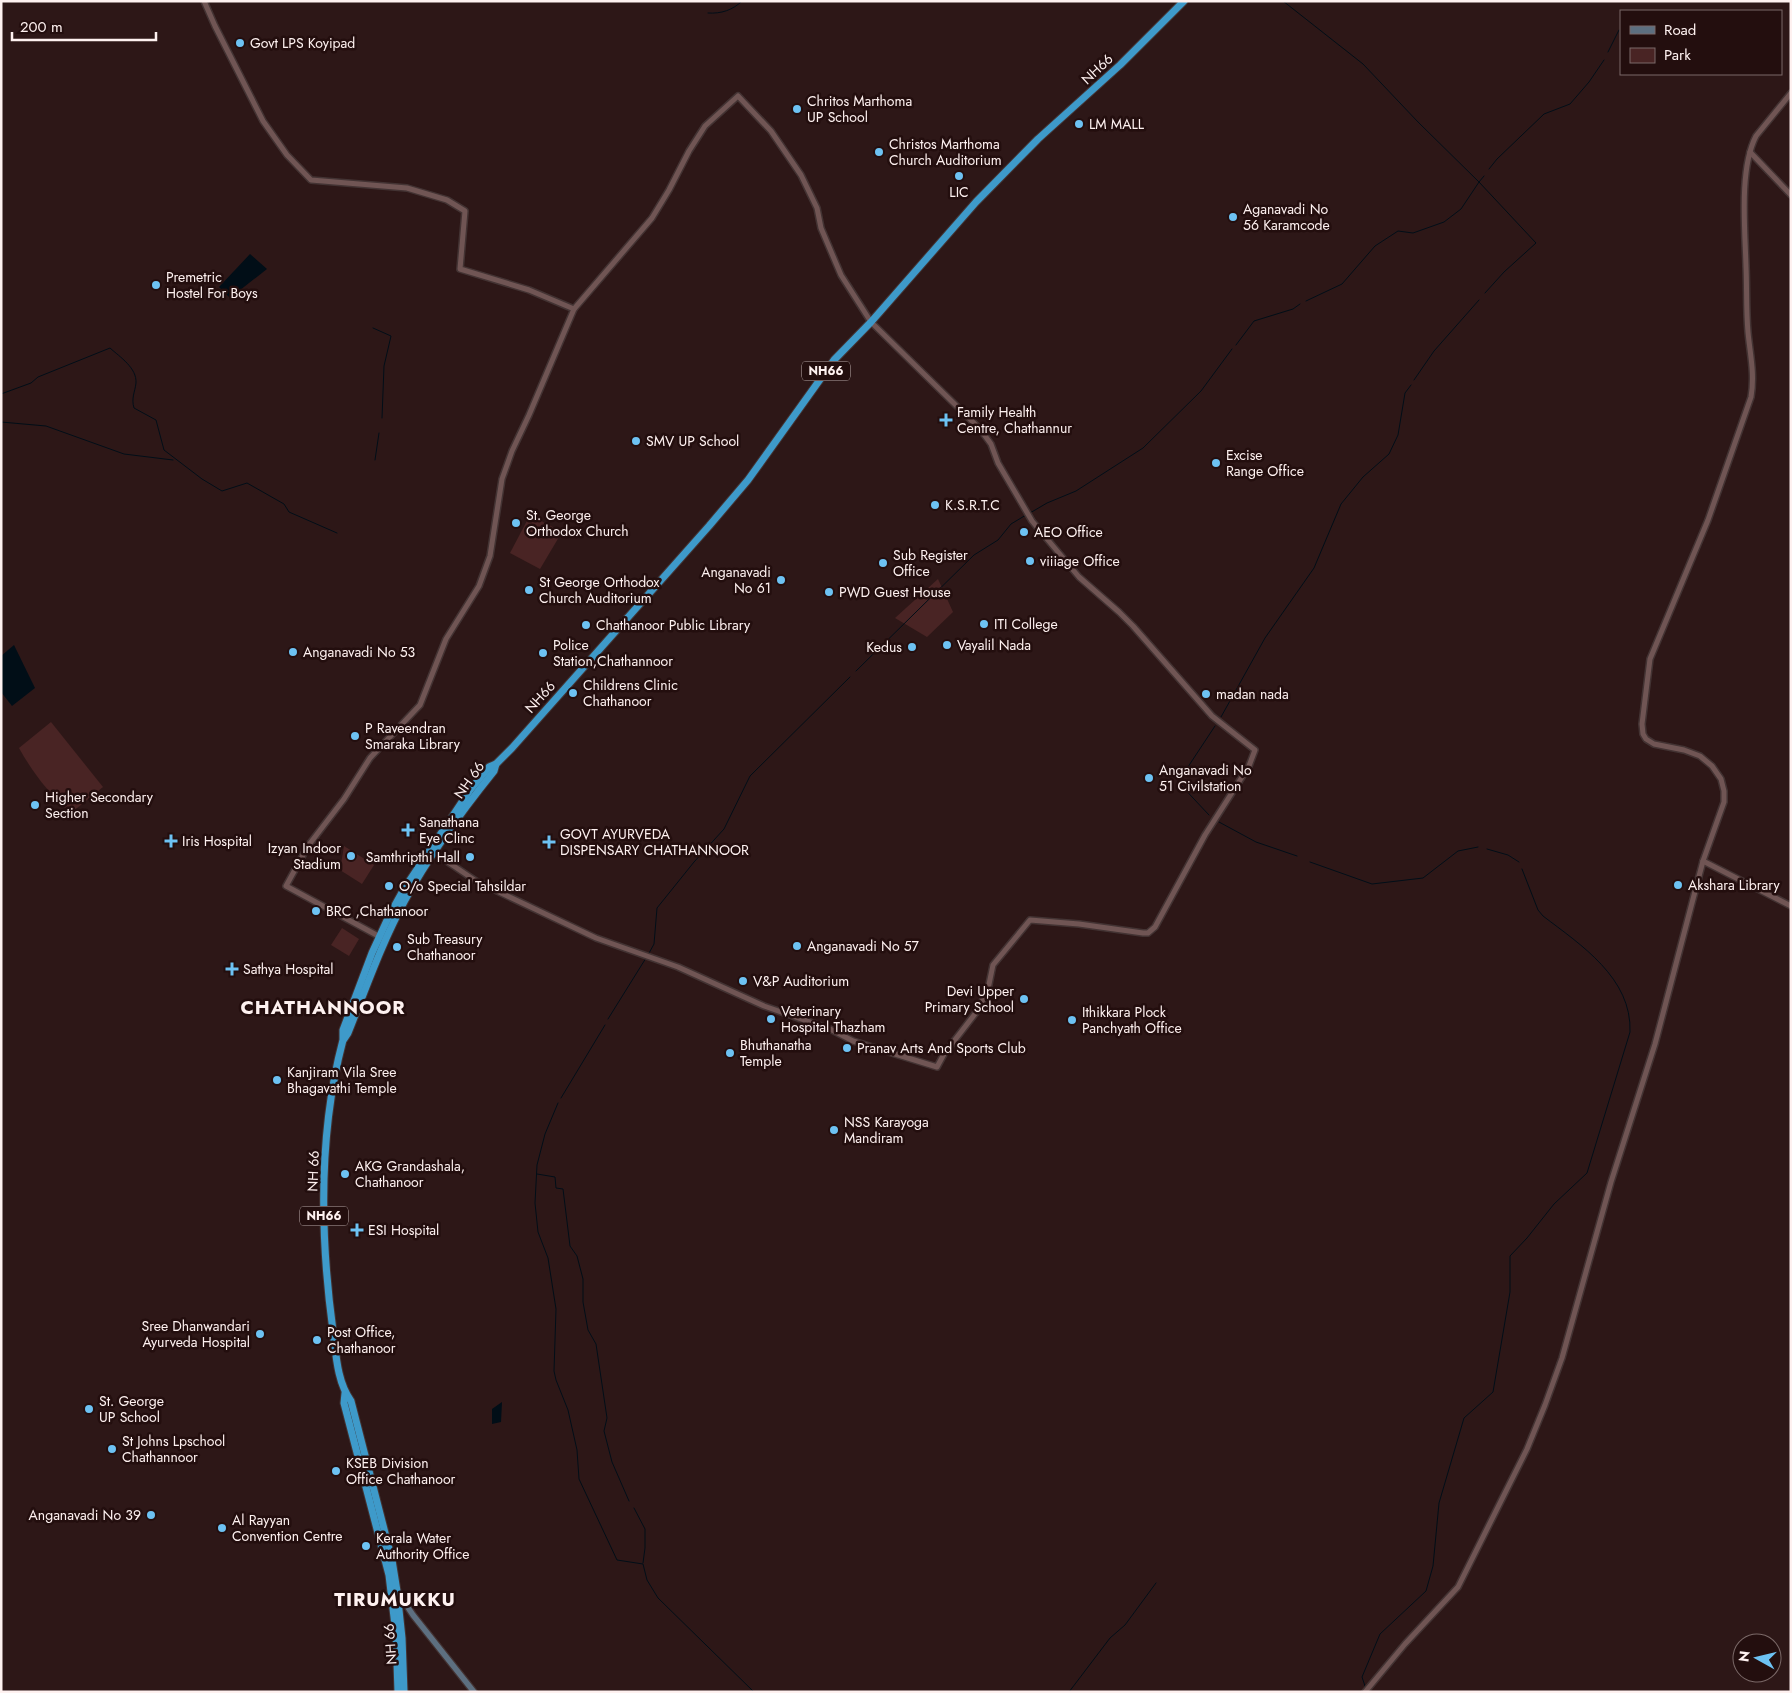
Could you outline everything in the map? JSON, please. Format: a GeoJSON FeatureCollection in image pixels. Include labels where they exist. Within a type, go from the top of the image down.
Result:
{"type":"FeatureCollection","features":[{"type":"Feature","properties":{"kind":"highway","name":"NH66"},"geometry":{"type":"LineString","coordinates":[[496,764],[709,526],[748,480],[834,360],[871,322],[976,202],[1038,139],[1120,65],[1184,1]]}},
{"type":"Feature","properties":{"kind":"highway","name":"NH 66"},"geometry":{"type":"LineString","coordinates":[[404,1692],[398,1591],[390,1552],[351,1400],[346,1392],[338,1365],[331,1317],[324,1215],[325,1160],[330,1098],[343,1040],[348,1033],[382,938],[432,851],[494,771],[496,764]]}},
{"type":"Feature","properties":{"kind":"highway","name":"NH 66"},"geometry":{"type":"LineString","coordinates":[[346,1392],[344,1403],[389,1575],[396,1634],[398,1692]]}},
{"type":"Feature","properties":{"kind":"main road"},"geometry":{"type":"LineString","coordinates":[[398,1591],[413,1615],[474,1692]]}},
{"type":"Feature","properties":{"kind":"main road"},"geometry":{"type":"LineString","coordinates":[[400,1611],[413,1615]]}},
{"type":"Feature","properties":{"kind":"street"},"geometry":{"type":"LineString","coordinates":[[204,1],[263,121],[287,155],[310,180],[407,188],[447,200],[465,211],[460,269],[528,290],[574,309]]}},
{"type":"Feature","properties":{"kind":"street"},"geometry":{"type":"LineString","coordinates":[[1367,1690],[1405,1644],[1458,1587],[1527,1448],[1545,1405],[1562,1358],[1611,1182],[1655,1044],[1703,861],[1724,802],[1721,779],[1712,766],[1700,756],[1684,750],[1654,744],[1646,739],[1643,734],[1642,724],[1650,659],[1708,520],[1751,397],[1753,376],[1748,330],[1745,228],[1746,174],[1752,144],[1762,127],[1791,93]]}},
{"type":"Feature","properties":{"kind":"street"},"geometry":{"type":"LineString","coordinates":[[382,938],[286,886],[308,846],[344,799],[370,758],[420,705],[446,639],[479,586],[490,556],[505,469],[574,309],[652,218],[704,126],[738,96],[771,131],[801,175],[817,208],[822,230],[842,275],[871,322],[980,429],[991,444],[998,463],[1032,521],[1079,577],[1126,619],[1212,716],[1255,750],[1249,766],[1205,835],[1155,927],[1148,933],[1144,933],[1079,924],[1030,920],[993,965],[988,989],[978,1010],[944,1054],[937,1067],[854,1041],[830,1029],[764,1006],[640,953],[596,938],[476,881],[432,851]]}},
{"type":"Feature","properties":{"kind":"street"},"geometry":{"type":"LineString","coordinates":[[1750,152],[1791,195]]}},
{"type":"Feature","properties":{"kind":"street"},"geometry":{"type":"LineString","coordinates":[[1703,861],[1791,906]]}},
{"type":"Feature","properties":{"kind":"green space"},"geometry":{"type":"Polygon","coordinates":[[[530,515],[562,532],[540,569],[510,553],[530,515]]]}},
{"type":"Feature","properties":{"kind":"green space"},"geometry":{"type":"Polygon","coordinates":[[[938,579],[953,612],[927,637],[895,618],[938,579]]]}},
{"type":"Feature","properties":{"kind":"green space"},"geometry":{"type":"Polygon","coordinates":[[[51,722],[103,787],[71,813],[42,783],[19,748],[51,722]]]}},
{"type":"Feature","properties":{"kind":"green space","name":"Izyan Indoor Stadium"},"geometry":{"type":"Polygon","coordinates":[[[344,846],[374,865],[362,884],[340,870],[344,846]]]}},
{"type":"Feature","properties":{"kind":"green space"},"geometry":{"type":"Polygon","coordinates":[[[342,928],[359,939],[349,956],[331,945],[342,928]]]}},
{"type":"Feature","properties":{"kind":"shaded area"},"geometry":{"type":"Polygon","coordinates":[[[250,254],[267,269],[230,298],[219,287],[250,254]]]}},
{"type":"Feature","properties":{"kind":"shaded area"},"geometry":{"type":"Polygon","coordinates":[[[14,645],[35,688],[12,706],[1,692],[1,656],[14,645]]]}},
{"type":"Feature","properties":{"kind":"shaded area"},"geometry":{"type":"Polygon","coordinates":[[[502,1402],[501,1422],[492,1424],[492,1409],[502,1402]]]}},
{"type":"Feature","properties":{"kind":"waterway"},"geometry":{"type":"LineString","coordinates":[[708,13],[726,11],[742,1]]}},
{"type":"Feature","properties":{"kind":"waterway"},"geometry":{"type":"LineString","coordinates":[[1283,1],[1363,64],[1479,182],[1461,209],[1444,222],[1413,233],[1398,231],[1375,246],[1342,284],[1306,301]]}},
{"type":"Feature","properties":{"kind":"waterway"},"geometry":{"type":"LineString","coordinates":[[1608,52],[1619,30]]}},
{"type":"Feature","properties":{"kind":"waterway"},"geometry":{"type":"LineString","coordinates":[[1489,169],[1544,114],[1570,104],[1589,82],[1604,60]]}},
{"type":"Feature","properties":{"kind":"waterway"},"geometry":{"type":"LineString","coordinates":[[1484,176],[1479,182],[1536,243],[1504,272],[1485,293]]}},
{"type":"Feature","properties":{"kind":"waterway"},"geometry":{"type":"LineString","coordinates":[[1414,380],[1434,351],[1479,300]]}},
{"type":"Feature","properties":{"kind":"waterway"},"geometry":{"type":"LineString","coordinates":[[1236,345],[1254,321],[1293,309],[1300,304]]}},
{"type":"Feature","properties":{"kind":"waterway"},"geometry":{"type":"LineString","coordinates":[[373,328],[391,336],[384,366],[382,418]]}},
{"type":"Feature","properties":{"kind":"waterway"},"geometry":{"type":"LineString","coordinates":[[1,394],[31,383],[38,377],[110,348],[134,372],[136,378],[133,398],[134,408],[156,420],[164,450],[202,479],[222,491],[247,483],[284,504],[289,512],[337,533]]}},
{"type":"Feature","properties":{"kind":"waterway"},"geometry":{"type":"LineString","coordinates":[[1030,513],[1047,503],[1076,491],[1143,448],[1201,391],[1232,349]]}},
{"type":"Feature","properties":{"kind":"waterway"},"geometry":{"type":"LineString","coordinates":[[1221,717],[1265,638],[1314,568],[1341,504],[1363,477],[1389,454],[1398,435],[1405,393],[1411,385]]}},
{"type":"Feature","properties":{"kind":"waterway"},"geometry":{"type":"LineString","coordinates":[[1,422],[46,426],[124,454],[173,460]]}},
{"type":"Feature","properties":{"kind":"waterway"},"geometry":{"type":"LineString","coordinates":[[375,460],[379,433]]}},
{"type":"Feature","properties":{"kind":"waterway"},"geometry":{"type":"LineString","coordinates":[[856,671],[974,555],[998,540],[1011,524],[1026,515]]}},
{"type":"Feature","properties":{"kind":"waterway"},"geometry":{"type":"LineString","coordinates":[[648,955],[654,944],[657,908],[694,862],[724,829],[750,776],[850,677]]}},
{"type":"Feature","properties":{"kind":"waterway"},"geometry":{"type":"LineString","coordinates":[[1209,815],[1178,782],[1215,726]]}},
{"type":"Feature","properties":{"kind":"waterway"},"geometry":{"type":"LineString","coordinates":[[1219,822],[1256,842],[1297,856]]}},
{"type":"Feature","properties":{"kind":"waterway"},"geometry":{"type":"LineString","coordinates":[[1310,862],[1372,884],[1423,878],[1458,851],[1478,847]]}},
{"type":"Feature","properties":{"kind":"waterway"},"geometry":{"type":"LineString","coordinates":[[1487,849],[1508,855],[1519,862]]}},
{"type":"Feature","properties":{"kind":"waterway"},"geometry":{"type":"LineString","coordinates":[[1366,1689],[1362,1677],[1380,1634],[1426,1591],[1433,1566],[1439,1503],[1464,1418],[1493,1392],[1510,1292],[1510,1256],[1554,1204],[1587,1173],[1630,1032],[1628,1013],[1623,995],[1613,979],[1588,951],[1538,910],[1522,869]]}},
{"type":"Feature","properties":{"kind":"waterway"},"geometry":{"type":"LineString","coordinates":[[608,1019],[646,958]]}},
{"type":"Feature","properties":{"kind":"waterway"},"geometry":{"type":"LineString","coordinates":[[561,1098],[605,1025]]}},
{"type":"Feature","properties":{"kind":"waterway"},"geometry":{"type":"LineString","coordinates":[[558,1103],[545,1134],[537,1165],[535,1203],[538,1232],[548,1258],[556,1309],[554,1371],[568,1410],[577,1450],[579,1479],[617,1560],[643,1564],[647,1580],[658,1598],[754,1692]]}},
{"type":"Feature","properties":{"kind":"waterway"},"geometry":{"type":"LineString","coordinates":[[537,1174],[555,1177],[556,1188],[563,1189],[570,1246],[577,1256],[583,1279],[583,1302],[588,1330],[596,1344],[607,1418],[604,1431],[612,1462],[629,1501]]}},
{"type":"Feature","properties":{"kind":"waterway"},"geometry":{"type":"LineString","coordinates":[[634,1508],[645,1529],[643,1563]]}},
{"type":"Feature","properties":{"kind":"waterway"},"geometry":{"type":"LineString","coordinates":[[1069,1692],[1110,1638],[1125,1625],[1156,1583]]}},
{"type":"Feature","properties":{"kind":"place","name":"Govt LPS Koyipad"},"geometry":{"type":"Point","coordinates":[240,43]}},
{"type":"Feature","properties":{"kind":"place","name":"Chritos Marthoma UP School"},"geometry":{"type":"Point","coordinates":[797,109]}},
{"type":"Feature","properties":{"kind":"place","name":"LM MALL"},"geometry":{"type":"Point","coordinates":[1079,124]}},
{"type":"Feature","properties":{"kind":"place","name":"Christos Marthoma Church Auditorium"},"geometry":{"type":"Point","coordinates":[879,152]}},
{"type":"Feature","properties":{"kind":"place","name":"LIC"},"geometry":{"type":"Point","coordinates":[959,176]}},
{"type":"Feature","properties":{"kind":"place","name":"Aganavadi No 56 Karamcode"},"geometry":{"type":"Point","coordinates":[1233,217]}},
{"type":"Feature","properties":{"kind":"place","name":"Premetric Hostel For Boys"},"geometry":{"type":"Point","coordinates":[156,285]}},
{"type":"Feature","properties":{"kind":"place","name":"Family Health Centre, Chathannur"},"geometry":{"type":"Point","coordinates":[946,420]}},
{"type":"Feature","properties":{"kind":"place","name":"SMV UP School"},"geometry":{"type":"Point","coordinates":[636,441]}},
{"type":"Feature","properties":{"kind":"place","name":"Excise Range Office"},"geometry":{"type":"Point","coordinates":[1216,463]}},
{"type":"Feature","properties":{"kind":"place","name":"K.S.R.T.C"},"geometry":{"type":"Point","coordinates":[935,505]}},
{"type":"Feature","properties":{"kind":"place","name":"St. George Orthodox Church"},"geometry":{"type":"Point","coordinates":[516,523]}},
{"type":"Feature","properties":{"kind":"place","name":"AEO Office"},"geometry":{"type":"Point","coordinates":[1024,532]}},
{"type":"Feature","properties":{"kind":"place","name":"viiiage Office"},"geometry":{"type":"Point","coordinates":[1030,561]}},
{"type":"Feature","properties":{"kind":"place","name":"Sub Register Office"},"geometry":{"type":"Point","coordinates":[883,563]}},
{"type":"Feature","properties":{"kind":"place","name":"Anganavadi No 61"},"geometry":{"type":"Point","coordinates":[781,580]}},
{"type":"Feature","properties":{"kind":"place","name":"St George Orthodox Church Auditorium"},"geometry":{"type":"Point","coordinates":[529,590]}},
{"type":"Feature","properties":{"kind":"place","name":"PWD Guest House"},"geometry":{"type":"Point","coordinates":[829,592]}},
{"type":"Feature","properties":{"kind":"place","name":"ITI College"},"geometry":{"type":"Point","coordinates":[984,624]}},
{"type":"Feature","properties":{"kind":"place","name":"Chathanoor Public Library"},"geometry":{"type":"Point","coordinates":[586,625]}},
{"type":"Feature","properties":{"kind":"place","name":"Vayalil Nada"},"geometry":{"type":"Point","coordinates":[947,645]}},
{"type":"Feature","properties":{"kind":"place","name":"Kedus"},"geometry":{"type":"Point","coordinates":[912,647]}},
{"type":"Feature","properties":{"kind":"place","name":"Anganavadi No 53"},"geometry":{"type":"Point","coordinates":[293,652]}},
{"type":"Feature","properties":{"kind":"place","name":"Police Station,Chathannoor"},"geometry":{"type":"Point","coordinates":[543,653]}},
{"type":"Feature","properties":{"kind":"place","name":"Childrens Clinic Chathanoor"},"geometry":{"type":"Point","coordinates":[573,693]}},
{"type":"Feature","properties":{"kind":"place","name":"madan nada"},"geometry":{"type":"Point","coordinates":[1206,694]}},
{"type":"Feature","properties":{"kind":"place","name":"P Raveendran Smaraka Library"},"geometry":{"type":"Point","coordinates":[355,736]}},
{"type":"Feature","properties":{"kind":"place","name":"Anganavadi No 51 Civilstation"},"geometry":{"type":"Point","coordinates":[1149,778]}},
{"type":"Feature","properties":{"kind":"place","name":"Higher Secondary Section"},"geometry":{"type":"Point","coordinates":[35,805]}},
{"type":"Feature","properties":{"kind":"place","name":"Sanathana Eye Clinc"},"geometry":{"type":"Point","coordinates":[408,830]}},
{"type":"Feature","properties":{"kind":"place","name":"Iris Hospital"},"geometry":{"type":"Point","coordinates":[171,841]}},
{"type":"Feature","properties":{"kind":"place","name":"GOVT AYURVEDA DISPENSARY CHATHANNOOR"},"geometry":{"type":"Point","coordinates":[549,842]}},
{"type":"Feature","properties":{"kind":"place","name":"Izyan Indoor Stadium"},"geometry":{"type":"Point","coordinates":[351,856]}},
{"type":"Feature","properties":{"kind":"place","name":"Samthripthi Hall"},"geometry":{"type":"Point","coordinates":[470,857]}},
{"type":"Feature","properties":{"kind":"place","name":"Akshara Library"},"geometry":{"type":"Point","coordinates":[1678,885]}},
{"type":"Feature","properties":{"kind":"place","name":"O/o Special Tahsildar"},"geometry":{"type":"Point","coordinates":[389,886]}},
{"type":"Feature","properties":{"kind":"place","name":"BRC ,Chathanoor"},"geometry":{"type":"Point","coordinates":[316,911]}},
{"type":"Feature","properties":{"kind":"place","name":"Anganavadi No 57"},"geometry":{"type":"Point","coordinates":[797,946]}},
{"type":"Feature","properties":{"kind":"place","name":"Sub Treasury Chathanoor"},"geometry":{"type":"Point","coordinates":[397,947]}},
{"type":"Feature","properties":{"kind":"place","name":"Sathya Hospital"},"geometry":{"type":"Point","coordinates":[232,969]}},
{"type":"Feature","properties":{"kind":"place","name":"V&P Auditorium"},"geometry":{"type":"Point","coordinates":[743,981]}},
{"type":"Feature","properties":{"kind":"place","name":"Devi Upper Primary School"},"geometry":{"type":"Point","coordinates":[1024,999]}},
{"type":"Feature","properties":{"kind":"place","name":"Veterinary Hospital Thazham"},"geometry":{"type":"Point","coordinates":[771,1019]}},
{"type":"Feature","properties":{"kind":"place","name":"Ithikkara Plock Panchyath Office"},"geometry":{"type":"Point","coordinates":[1072,1020]}},
{"type":"Feature","properties":{"kind":"place","name":"Pranav Arts And Sports Club"},"geometry":{"type":"Point","coordinates":[847,1048]}},
{"type":"Feature","properties":{"kind":"place","name":"Bhuthanatha Temple"},"geometry":{"type":"Point","coordinates":[730,1053]}},
{"type":"Feature","properties":{"kind":"place","name":"Kanjiram Vila Sree Bhagavathi Temple"},"geometry":{"type":"Point","coordinates":[277,1080]}},
{"type":"Feature","properties":{"kind":"place","name":"NSS Karayoga Mandiram"},"geometry":{"type":"Point","coordinates":[834,1130]}},
{"type":"Feature","properties":{"kind":"place","name":"AKG Grandashala, Chathanoor"},"geometry":{"type":"Point","coordinates":[345,1174]}},
{"type":"Feature","properties":{"kind":"place","name":"ESI Hospital"},"geometry":{"type":"Point","coordinates":[357,1230]}},
{"type":"Feature","properties":{"kind":"place","name":"Sree Dhanwandari Ayurveda Hospital"},"geometry":{"type":"Point","coordinates":[260,1334]}},
{"type":"Feature","properties":{"kind":"place","name":"Post Office, Chathanoor"},"geometry":{"type":"Point","coordinates":[317,1340]}},
{"type":"Feature","properties":{"kind":"place","name":"St. George UP School"},"geometry":{"type":"Point","coordinates":[89,1409]}},
{"type":"Feature","properties":{"kind":"place","name":"St Johns Lpschool Chathannoor"},"geometry":{"type":"Point","coordinates":[112,1449]}},
{"type":"Feature","properties":{"kind":"place","name":"KSEB Division Office Chathanoor"},"geometry":{"type":"Point","coordinates":[336,1471]}},
{"type":"Feature","properties":{"kind":"place","name":"Anganavadi No 39"},"geometry":{"type":"Point","coordinates":[151,1515]}},
{"type":"Feature","properties":{"kind":"place","name":"Al Rayyan Convention Centre"},"geometry":{"type":"Point","coordinates":[222,1528]}},
{"type":"Feature","properties":{"kind":"place","name":"Kerala Water Authority Office"},"geometry":{"type":"Point","coordinates":[366,1546]}},
{"type":"Feature","properties":{"kind":"district","name":"CHATHANNOOR"},"geometry":{"type":"Point","coordinates":[323,1007]}},
{"type":"Feature","properties":{"kind":"district","name":"TIRUMUKKU"},"geometry":{"type":"Point","coordinates":[395,1599]}}]}
